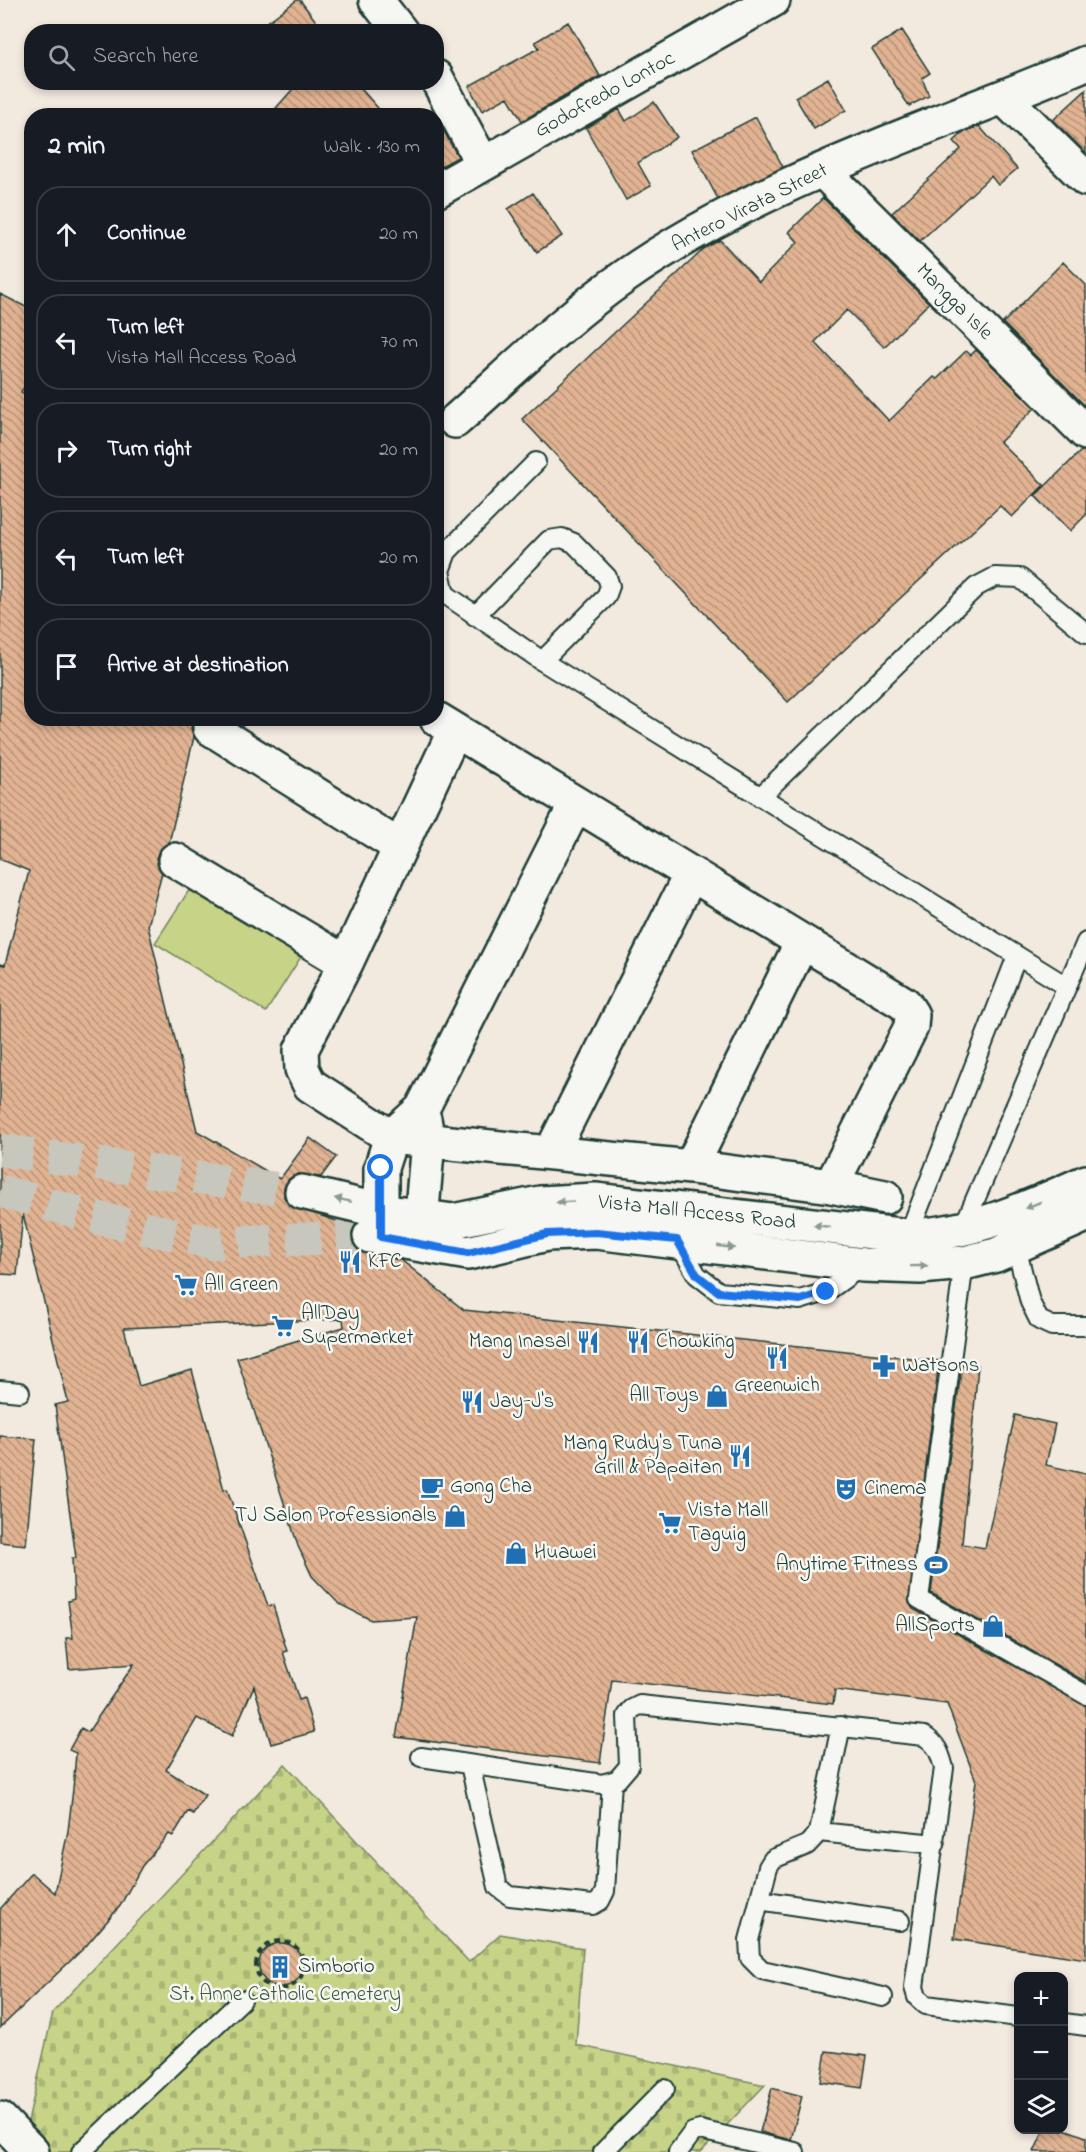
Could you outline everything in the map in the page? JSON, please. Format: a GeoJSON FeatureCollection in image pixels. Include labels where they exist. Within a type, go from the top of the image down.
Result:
{"type":"FeatureCollection","features":[{"type":"Feature","properties":{"kind":"street"},"geometry":{"type":"LineString","coordinates":[[376,0],[395,24]]}},
{"type":"Feature","properties":{"kind":"street","name":"Godofredo Lontoc"},"geometry":{"type":"LineString","coordinates":[[444,186],[773,0]]}},
{"type":"Feature","properties":{"kind":"street","name":"Antero Virata Street"},"geometry":{"type":"LineString","coordinates":[[455,421],[623,277],[708,226],[822,170],[1086,63]]}},
{"type":"Feature","properties":{"kind":"street"},"geometry":{"type":"LineString","coordinates":[[443,90],[483,164]]}},
{"type":"Feature","properties":{"kind":"street"},"geometry":{"type":"LineString","coordinates":[[1004,98],[1086,179]]}},
{"type":"Feature","properties":{"kind":"street","name":"Mangga Isle"},"geometry":{"type":"LineString","coordinates":[[822,170],[1086,433]]}},
{"type":"Feature","properties":{"kind":"street"},"geometry":{"type":"LineString","coordinates":[[831,1186],[911,1027],[912,1015],[904,1004],[445,724],[400,847],[346,963],[301,1050],[302,1069],[310,1085],[391,1137],[692,1167],[831,1186],[885,1197]]}},
{"type":"Feature","properties":{"kind":"street"},"geometry":{"type":"LineString","coordinates":[[210,728],[400,847]]}},
{"type":"Feature","properties":{"kind":"street"},"geometry":{"type":"LineString","coordinates":[[377,1228],[381,1168],[391,1137],[422,1109],[576,804]]}},
{"type":"Feature","properties":{"kind":"street"},"geometry":{"type":"LineString","coordinates":[[175,860],[346,963]]}},
{"type":"Feature","properties":{"kind":"street"},"geometry":{"type":"LineString","coordinates":[[550,1153],[691,874]]}},
{"type":"Feature","properties":{"kind":"street"},"geometry":{"type":"LineString","coordinates":[[692,1167],[802,942]]}},
{"type":"Feature","properties":{"kind":"street"},"geometry":{"type":"LineString","coordinates":[[420,1231],[428,1141],[422,1109]]}},
{"type":"Feature","properties":{"kind":"street","name":"Vista Mall Access Road"},"geometry":{"type":"LineString","coordinates":[[678,1226],[864,1231],[908,1236],[938,1235],[962,1230],[1036,1204],[1086,1182]]}},
{"type":"Feature","properties":{"kind":"street","name":"Vista Mall Access Road"},"geometry":{"type":"LineString","coordinates":[[302,1192],[377,1228],[420,1231],[453,1221],[540,1203],[595,1200],[678,1226],[863,1265],[920,1267],[964,1263],[1016,1247],[1086,1215]]}},
{"type":"Feature","properties":{"kind":"street"},"geometry":{"type":"LineString","coordinates":[[0,2119],[32,2152]]}},
{"type":"Feature","properties":{"kind":"lane"},"geometry":{"type":"LineString","coordinates":[[444,560],[447,552],[536,462]]}},
{"type":"Feature","properties":{"kind":"lane"},"geometry":{"type":"LineString","coordinates":[[475,616],[549,540],[562,538],[574,543],[607,577],[610,586],[606,597],[542,661]]}},
{"type":"Feature","properties":{"kind":"lane"},"geometry":{"type":"LineString","coordinates":[[760,797],[976,587],[995,577],[1020,578],[1086,633]]}},
{"type":"Feature","properties":{"kind":"lane"},"geometry":{"type":"LineString","coordinates":[[444,589],[445,594],[475,616],[542,661],[1066,986]]}},
{"type":"Feature","properties":{"kind":"lane"},"geometry":{"type":"LineString","coordinates":[[962,1230],[1086,942]]}},
{"type":"Feature","properties":{"kind":"lane"},"geometry":{"type":"LineString","coordinates":[[908,1236],[1017,956]]}},
{"type":"Feature","properties":{"kind":"lane"},"geometry":{"type":"LineString","coordinates":[[678,1226],[697,1275],[719,1292],[800,1300],[826,1292],[863,1265],[864,1231]]}},
{"type":"Feature","properties":{"kind":"lane"},"geometry":{"type":"LineString","coordinates":[[1016,1247],[1030,1302],[1039,1320],[1052,1326],[1086,1326]]}},
{"type":"Feature","properties":{"kind":"lane"},"geometry":{"type":"LineString","coordinates":[[964,1263],[919,1599],[1086,1695]]}},
{"type":"Feature","properties":{"kind":"lane"},"geometry":{"type":"LineString","coordinates":[[0,1390],[20,1392]]}},
{"type":"Feature","properties":{"kind":"lane"},"geometry":{"type":"LineString","coordinates":[[421,1757],[593,1784],[612,1782],[621,1777],[629,1766],[627,1716],[632,1709],[640,1705],[910,1732],[934,1742],[944,1768],[914,1987],[917,1997],[926,2005],[1014,2016]]}},
{"type":"Feature","properties":{"kind":"lane"},"geometry":{"type":"LineString","coordinates":[[841,1726],[819,1832],[807,1845],[773,1859],[768,1868],[749,1940],[750,1958],[762,1970],[883,1997]]}},
{"type":"Feature","properties":{"kind":"lane"},"geometry":{"type":"LineString","coordinates":[[470,1766],[498,1887],[510,1896],[592,1905],[600,1901],[605,1891],[612,1782]]}},
{"type":"Feature","properties":{"kind":"lane"},"geometry":{"type":"LineString","coordinates":[[819,1832],[935,1844]]}},
{"type":"Feature","properties":{"kind":"lane"},"geometry":{"type":"LineString","coordinates":[[759,1900],[900,1921]]}},
{"type":"Feature","properties":{"kind":"lane"},"geometry":{"type":"LineString","coordinates":[[81,2152],[242,2000]]}},
{"type":"Feature","properties":{"kind":"lane"},"geometry":{"type":"LineString","coordinates":[[1068,2023],[1086,2025]]}},
{"type":"Feature","properties":{"kind":"lane"},"geometry":{"type":"LineString","coordinates":[[603,2152],[666,2089]]}},
{"type":"Feature","properties":{"kind":"lane"},"geometry":{"type":"LineString","coordinates":[[678,2152],[693,2132],[700,2130],[795,2152]]}},
{"type":"Feature","properties":{"kind":"path"},"geometry":{"type":"LineString","coordinates":[[279,1940],[294,1944],[300,1950],[304,1957],[303,1974],[292,1986],[276,1989],[263,1980],[256,1967],[256,1959],[265,1946],[279,1940]]}},
{"type":"Feature","properties":{"kind":"green space"},"geometry":{"type":"Polygon","coordinates":[[[193,884],[304,952],[266,1012],[155,943],[193,884]]]}},
{"type":"Feature","properties":{"kind":"green space","name":"St. Anne Catholic Cemetery"},"geometry":{"type":"Polygon","coordinates":[[[285,1764],[469,1962],[500,1934],[583,1948],[576,2045],[765,2085],[701,2152],[50,2152],[27,2126],[53,2012],[285,1764]]]}},
{"type":"Feature","properties":{"kind":"building"},"geometry":{"type":"Polygon","coordinates":[[[300,0],[318,24],[265,24],[300,0]]]}},
{"type":"Feature","properties":{"kind":"building"},"geometry":{"type":"Polygon","coordinates":[[[568,22],[600,76],[522,121],[508,97],[482,111],[469,86],[539,48],[535,42],[568,22]]]}},
{"type":"Feature","properties":{"kind":"building"},"geometry":{"type":"Polygon","coordinates":[[[902,30],[930,73],[922,78],[929,96],[909,106],[872,49],[902,30]]]}},
{"type":"Feature","properties":{"kind":"building"},"geometry":{"type":"Polygon","coordinates":[[[828,78],[846,110],[814,129],[795,97],[828,78]]]}},
{"type":"Feature","properties":{"kind":"building"},"geometry":{"type":"Polygon","coordinates":[[[292,90],[362,90],[378,108],[276,108],[292,90]]]}},
{"type":"Feature","properties":{"kind":"building"},"geometry":{"type":"Polygon","coordinates":[[[1086,90],[1086,153],[1053,120],[1086,90]]]}},
{"type":"Feature","properties":{"kind":"building"},"geometry":{"type":"Polygon","coordinates":[[[654,102],[677,137],[638,163],[651,186],[626,200],[586,128],[619,109],[626,121],[654,102]]]}},
{"type":"Feature","properties":{"kind":"building"},"geometry":{"type":"Polygon","coordinates":[[[756,117],[783,167],[718,199],[692,150],[756,117]]]}},
{"type":"Feature","properties":{"kind":"building"},"geometry":{"type":"Polygon","coordinates":[[[979,126],[1017,169],[998,185],[991,176],[920,241],[892,213],[961,149],[954,141],[964,132],[979,126]]]}},
{"type":"Feature","properties":{"kind":"building"},"geometry":{"type":"Polygon","coordinates":[[[444,132],[458,157],[444,165],[444,132]]]}},
{"type":"Feature","properties":{"kind":"building"},"geometry":{"type":"Polygon","coordinates":[[[533,193],[562,236],[537,252],[508,209],[533,193]]]}},
{"type":"Feature","properties":{"kind":"building"},"geometry":{"type":"Polygon","coordinates":[[[823,198],[929,303],[884,347],[847,310],[815,342],[889,421],[934,377],[937,379],[966,351],[971,355],[976,350],[1035,408],[1000,442],[1044,485],[1012,517],[1000,506],[788,702],[522,419],[705,248],[720,240],[759,282],[798,242],[789,232],[823,198]]]}},
{"type":"Feature","properties":{"kind":"building"},"geometry":{"type":"Polygon","coordinates":[[[1063,262],[1086,285],[1086,407],[1003,323],[1063,262]]]}},
{"type":"Feature","properties":{"kind":"building","name":"Vista Mall Taguig"},"geometry":{"type":"Polygon","coordinates":[[[0,294],[24,306],[24,387],[21,392],[24,393],[24,726],[192,726],[194,737],[169,843],[159,850],[156,859],[162,872],[148,926],[197,1131],[280,1179],[310,1138],[336,1157],[321,1177],[297,1174],[289,1179],[284,1188],[284,1197],[289,1205],[354,1227],[352,1242],[358,1251],[401,1260],[464,1310],[939,1361],[909,1603],[913,1609],[1086,1706],[1086,1959],[954,1939],[976,1781],[947,1704],[835,1690],[833,1704],[612,1680],[600,1763],[396,1737],[417,1617],[371,1620],[339,1604],[312,1576],[298,1546],[237,1358],[344,1327],[343,1319],[124,1328],[139,1386],[192,1370],[224,1490],[227,1489],[268,1606],[273,1605],[287,1651],[283,1652],[299,1700],[304,1698],[314,1732],[271,1744],[254,1686],[232,1736],[197,1718],[166,1770],[205,1795],[193,1814],[188,1811],[173,1836],[169,1834],[142,1866],[120,1906],[86,1946],[0,2028],[0,1909],[32,1873],[55,1893],[68,1831],[73,1789],[76,1753],[69,1750],[81,1728],[88,1732],[134,1664],[69,1669],[66,1638],[73,1638],[68,1601],[74,1599],[72,1558],[76,1558],[55,1405],[68,1402],[23,1214],[17,1275],[0,1274],[0,964],[5,965],[29,871],[0,859],[0,294]]]}},
{"type":"Feature","properties":{"kind":"building"},"geometry":{"type":"Polygon","coordinates":[[[1081,451],[1086,451],[1086,515],[1070,531],[1035,496],[1081,451]]]}},
{"type":"Feature","properties":{"kind":"building"},"geometry":{"type":"Polygon","coordinates":[[[962,1364],[978,1365],[962,1544],[985,1548],[1015,1415],[1055,1424],[1046,1465],[1086,1474],[1086,1682],[931,1593],[962,1364]]]}},
{"type":"Feature","properties":{"kind":"building"},"geometry":{"type":"Polygon","coordinates":[[[0,1436],[36,1439],[26,1545],[0,1542],[0,1436]]]}},
{"type":"Feature","properties":{"kind":"building","name":"Simborio"},"geometry":{"type":"Polygon","coordinates":[[[281,1943],[297,1949],[303,1965],[297,1981],[281,1987],[265,1981],[259,1965],[265,1949],[281,1943]]]}},
{"type":"Feature","properties":{"kind":"building"},"geometry":{"type":"Polygon","coordinates":[[[826,2051],[867,2056],[862,2088],[821,2082],[826,2051]]]}},
{"type":"Feature","properties":{"kind":"building"},"geometry":{"type":"Polygon","coordinates":[[[772,2088],[802,2096],[791,2140],[760,2132],[772,2088]]]}},
{"type":"Feature","properties":{"kind":"building"},"geometry":{"type":"Polygon","coordinates":[[[1068,2130],[1086,2137],[1086,2152],[1034,2152],[1042,2134],[1068,2134],[1068,2130]]]}},
{"type":"Feature","properties":{"kind":"tunnel"},"geometry":{"type":"LineString","coordinates":[[0,1150],[302,1192]]}},
{"type":"Feature","properties":{"kind":"tunnel"},"geometry":{"type":"LineString","coordinates":[[0,1191],[106,1220],[214,1243],[370,1236]]}},
{"type":"Feature","properties":{"kind":"place","name":"KFC"},"geometry":{"type":"Point","coordinates":[350,1262]}},
{"type":"Feature","properties":{"kind":"place","name":"All Green"},"geometry":{"type":"Point","coordinates":[186,1285]}},
{"type":"Feature","properties":{"kind":"place","name":"AllDay Supermarket"},"geometry":{"type":"Point","coordinates":[283,1326]}},
{"type":"Feature","properties":{"kind":"place","name":"Mang Inasal"},"geometry":{"type":"Point","coordinates":[588,1342]}},
{"type":"Feature","properties":{"kind":"place","name":"Chowking"},"geometry":{"type":"Point","coordinates":[638,1342]}},
{"type":"Feature","properties":{"kind":"place","name":"Greenwich"},"geometry":{"type":"Point","coordinates":[777,1358]}},
{"type":"Feature","properties":{"kind":"place","name":"Watsons"},"geometry":{"type":"Point","coordinates":[884,1366]}},
{"type":"Feature","properties":{"kind":"place","name":"All Toys"},"geometry":{"type":"Point","coordinates":[717,1396]}},
{"type":"Feature","properties":{"kind":"place","name":"Jay-J's"},"geometry":{"type":"Point","coordinates":[472,1402]}},
{"type":"Feature","properties":{"kind":"place","name":"Mang Rudy's Tuna Grill & Papaitan"},"geometry":{"type":"Point","coordinates":[740,1456]}},
{"type":"Feature","properties":{"kind":"place","name":"Gong Cha"},"geometry":{"type":"Point","coordinates":[432,1487]}},
{"type":"Feature","properties":{"kind":"place","name":"Cinema"},"geometry":{"type":"Point","coordinates":[846,1489]}},
{"type":"Feature","properties":{"kind":"place","name":"TJ Salon Professionals"},"geometry":{"type":"Point","coordinates":[455,1516]}},
{"type":"Feature","properties":{"kind":"place","name":"Vista Mall Taguig"},"geometry":{"type":"Point","coordinates":[670,1523]}},
{"type":"Feature","properties":{"kind":"place","name":"Huawei"},"geometry":{"type":"Point","coordinates":[516,1553]}},
{"type":"Feature","properties":{"kind":"place","name":"Anytime Fitness"},"geometry":{"type":"Point","coordinates":[936,1565]}},
{"type":"Feature","properties":{"kind":"place","name":"AllSports"},"geometry":{"type":"Point","coordinates":[993,1626]}},
{"type":"Feature","properties":{"kind":"place","name":"Simborio"},"geometry":{"type":"Point","coordinates":[280,1967]}},
{"type":"Feature","properties":{"kind":"route"},"geometry":{"type":"LineString","coordinates":[[381,1168],[381,1237],[468,1253],[547,1234],[596,1232],[677,1240],[697,1275],[719,1292],[800,1300],[826,1292]]}}]}
